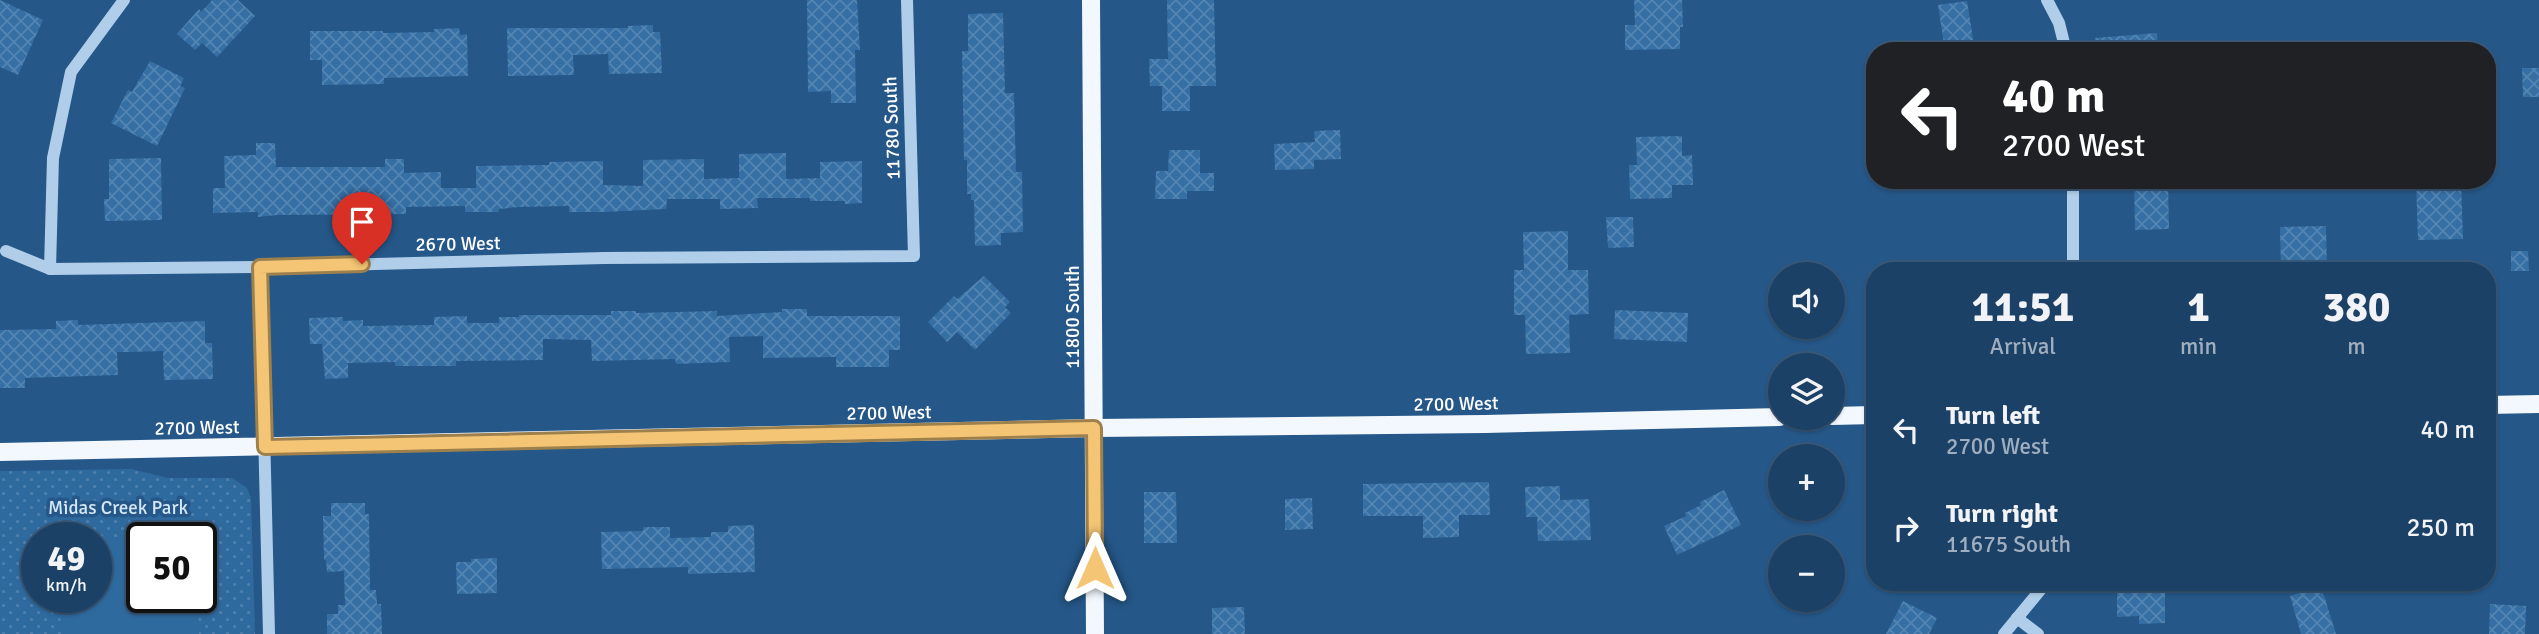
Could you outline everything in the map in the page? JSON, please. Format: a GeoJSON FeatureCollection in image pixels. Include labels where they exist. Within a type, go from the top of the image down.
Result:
{"type":"FeatureCollection","features":[{"type":"Feature","properties":{"kind":"main road","name":"11800 South"},"geometry":{"type":"LineString","coordinates":[[1091,0],[1095,634]]}},
{"type":"Feature","properties":{"kind":"main road"},"geometry":{"type":"LineString","coordinates":[[2496,405],[2539,404]]}},
{"type":"Feature","properties":{"kind":"main road"},"geometry":{"type":"LineString","coordinates":[[1845,416],[1866,415]]}},
{"type":"Feature","properties":{"kind":"main road","name":"2700 West"},"geometry":{"type":"LineString","coordinates":[[0,452],[1094,428],[1768,417]]}},
{"type":"Feature","properties":{"kind":"street"},"geometry":{"type":"LineString","coordinates":[[50,269],[53,158],[71,72],[124,0]]}},
{"type":"Feature","properties":{"kind":"street","name":"11780 South"},"geometry":{"type":"LineString","coordinates":[[907,0],[914,256]]}},
{"type":"Feature","properties":{"kind":"street"},"geometry":{"type":"LineString","coordinates":[[2047,0],[2059,23],[2064,42]]}},
{"type":"Feature","properties":{"kind":"street"},"geometry":{"type":"LineString","coordinates":[[2073,189],[2073,262]]}},
{"type":"Feature","properties":{"kind":"street","name":"2670 West"},"geometry":{"type":"LineString","coordinates":[[6,251],[50,269],[260,267],[604,258],[914,256]]}},
{"type":"Feature","properties":{"kind":"street"},"geometry":{"type":"LineString","coordinates":[[260,267],[269,634]]}},
{"type":"Feature","properties":{"kind":"street"},"geometry":{"type":"LineString","coordinates":[[2004,634],[2039,591]]}},
{"type":"Feature","properties":{"kind":"street"},"geometry":{"type":"LineString","coordinates":[[2017,618],[2038,634]]}},
{"type":"Feature","properties":{"kind":"green space","name":"Midas Creek Park"},"geometry":{"type":"Polygon","coordinates":[[[131,469],[168,478],[232,478],[247,488],[251,498],[255,634],[0,634],[0,471],[131,469]]]}},
{"type":"Feature","properties":{"kind":"green space"},"geometry":{"type":"Polygon","coordinates":[[[112,540],[126,540],[126,613],[198,613],[199,634],[61,634],[60,613],[112,613],[112,540]]]}},
{"type":"Feature","properties":{"kind":"building"},"geometry":{"type":"Polygon","coordinates":[[[0,0],[43,20],[18,75],[0,67],[0,0]]]}},
{"type":"Feature","properties":{"kind":"building"},"geometry":{"type":"Polygon","coordinates":[[[212,0],[238,0],[255,16],[217,57],[202,43],[195,50],[177,34],[199,9],[201,12],[212,0]]]}},
{"type":"Feature","properties":{"kind":"building"},"geometry":{"type":"Polygon","coordinates":[[[807,0],[857,0],[860,50],[855,50],[856,103],[831,103],[831,91],[808,92],[807,0]]]}},
{"type":"Feature","properties":{"kind":"building"},"geometry":{"type":"Polygon","coordinates":[[[1167,0],[1214,0],[1216,86],[1190,86],[1190,111],[1162,111],[1162,86],[1150,86],[1149,59],[1168,59],[1167,0]]]}},
{"type":"Feature","properties":{"kind":"building"},"geometry":{"type":"Polygon","coordinates":[[[1634,0],[1682,0],[1683,27],[1680,27],[1680,49],[1625,50],[1625,25],[1635,25],[1634,0]]]}},
{"type":"Feature","properties":{"kind":"building"},"geometry":{"type":"Polygon","coordinates":[[[1967,1],[1974,42],[1944,42],[1938,5],[1967,1]]]}},
{"type":"Feature","properties":{"kind":"building"},"geometry":{"type":"Polygon","coordinates":[[[1003,13],[1005,93],[1014,93],[1016,172],[1022,172],[1023,232],[1001,233],[1001,245],[975,246],[974,200],[971,200],[971,194],[967,194],[967,160],[964,160],[962,51],[968,51],[968,14],[1003,13]]]}},
{"type":"Feature","properties":{"kind":"building"},"geometry":{"type":"Polygon","coordinates":[[[653,25],[653,32],[660,32],[662,73],[609,74],[608,54],[573,55],[574,75],[508,76],[507,28],[628,28],[653,25]]]}},
{"type":"Feature","properties":{"kind":"building"},"geometry":{"type":"Polygon","coordinates":[[[459,28],[460,35],[467,34],[468,76],[384,78],[384,84],[322,85],[322,60],[310,60],[310,31],[434,32],[434,29],[459,28]]]}},
{"type":"Feature","properties":{"kind":"building"},"geometry":{"type":"Polygon","coordinates":[[[2157,33],[2158,42],[2095,42],[2095,38],[2157,33]]]}},
{"type":"Feature","properties":{"kind":"building"},"geometry":{"type":"Polygon","coordinates":[[[150,61],[184,78],[180,86],[185,88],[157,146],[111,123],[128,90],[132,92],[150,61]]]}},
{"type":"Feature","properties":{"kind":"building"},"geometry":{"type":"Polygon","coordinates":[[[2522,68],[2539,68],[2539,97],[2523,97],[2522,68]]]}},
{"type":"Feature","properties":{"kind":"building"},"geometry":{"type":"Polygon","coordinates":[[[1340,130],[1341,159],[1314,160],[1314,169],[1275,170],[1274,144],[1315,142],[1314,131],[1340,130]]]}},
{"type":"Feature","properties":{"kind":"building"},"geometry":{"type":"Polygon","coordinates":[[[1682,136],[1682,156],[1692,155],[1693,185],[1672,185],[1672,198],[1630,199],[1629,165],[1637,165],[1636,137],[1682,136]]]}},
{"type":"Feature","properties":{"kind":"building"},"geometry":{"type":"Polygon","coordinates":[[[256,143],[275,143],[276,167],[385,167],[385,159],[404,159],[404,173],[441,172],[441,188],[476,188],[476,166],[549,165],[549,162],[603,161],[603,185],[643,186],[643,160],[704,159],[704,179],[739,178],[739,154],[786,153],[786,179],[820,178],[820,162],[862,161],[862,203],[810,201],[810,198],[757,198],[758,208],[720,209],[720,199],[667,199],[666,209],[604,212],[569,212],[569,206],[465,212],[465,206],[406,207],[406,214],[258,217],[258,212],[213,213],[213,188],[225,188],[224,156],[256,155],[256,143]]]}},
{"type":"Feature","properties":{"kind":"building"},"geometry":{"type":"Polygon","coordinates":[[[1169,150],[1200,150],[1200,173],[1214,173],[1214,191],[1187,191],[1187,199],[1155,199],[1156,171],[1168,171],[1169,150]]]}},
{"type":"Feature","properties":{"kind":"building"},"geometry":{"type":"Polygon","coordinates":[[[161,158],[162,220],[105,221],[104,199],[109,199],[109,159],[161,158]]]}},
{"type":"Feature","properties":{"kind":"building"},"geometry":{"type":"Polygon","coordinates":[[[2134,189],[2168,189],[2169,229],[2135,230],[2134,189]]]}},
{"type":"Feature","properties":{"kind":"building"},"geometry":{"type":"Polygon","coordinates":[[[2416,189],[2461,189],[2463,239],[2418,240],[2416,189]]]}},
{"type":"Feature","properties":{"kind":"building"},"geometry":{"type":"Polygon","coordinates":[[[1606,217],[1633,217],[1634,247],[1608,248],[1606,217]]]}},
{"type":"Feature","properties":{"kind":"building"},"geometry":{"type":"Polygon","coordinates":[[[2326,226],[2327,262],[2281,262],[2280,227],[2326,226]]]}},
{"type":"Feature","properties":{"kind":"building"},"geometry":{"type":"Polygon","coordinates":[[[1568,231],[1568,270],[1588,270],[1589,314],[1569,315],[1570,353],[1526,354],[1525,315],[1514,315],[1514,270],[1524,270],[1523,232],[1568,231]]]}},
{"type":"Feature","properties":{"kind":"building"},"geometry":{"type":"Polygon","coordinates":[[[2511,251],[2528,251],[2529,271],[2511,271],[2511,251]]]}},
{"type":"Feature","properties":{"kind":"building"},"geometry":{"type":"Polygon","coordinates":[[[984,276],[1010,302],[1005,307],[1011,313],[975,350],[957,332],[947,342],[928,322],[954,296],[957,299],[984,276]]]}},
{"type":"Feature","properties":{"kind":"building"},"geometry":{"type":"Polygon","coordinates":[[[782,309],[807,309],[807,316],[900,316],[900,350],[889,350],[889,367],[836,367],[836,357],[763,358],[763,336],[729,337],[730,362],[676,364],[675,359],[592,361],[591,340],[543,339],[543,360],[456,361],[456,366],[395,366],[395,362],[348,363],[348,378],[325,379],[322,344],[310,344],[309,318],[343,317],[343,321],[363,320],[363,326],[434,325],[434,317],[467,316],[467,323],[499,323],[499,317],[519,315],[611,315],[611,311],[717,311],[717,316],[782,312],[782,309]]]}},
{"type":"Feature","properties":{"kind":"building"},"geometry":{"type":"Polygon","coordinates":[[[1615,310],[1688,313],[1687,342],[1614,339],[1615,310]]]}},
{"type":"Feature","properties":{"kind":"building"},"geometry":{"type":"Polygon","coordinates":[[[78,320],[78,325],[205,321],[205,343],[212,343],[213,379],[164,380],[163,351],[117,352],[118,375],[25,378],[25,388],[0,388],[0,330],[56,329],[56,321],[78,320]]]}},
{"type":"Feature","properties":{"kind":"building"},"geometry":{"type":"Polygon","coordinates":[[[1489,482],[1490,515],[1459,515],[1459,537],[1423,538],[1423,516],[1363,516],[1363,484],[1489,482]]]}},
{"type":"Feature","properties":{"kind":"building"},"geometry":{"type":"Polygon","coordinates":[[[1560,486],[1560,500],[1589,499],[1591,540],[1538,541],[1537,517],[1526,517],[1525,487],[1560,486]]]}},
{"type":"Feature","properties":{"kind":"building"},"geometry":{"type":"Polygon","coordinates":[[[1724,490],[1741,525],[1677,555],[1664,526],[1686,516],[1685,513],[1701,505],[1700,502],[1724,490]]]}},
{"type":"Feature","properties":{"kind":"building"},"geometry":{"type":"Polygon","coordinates":[[[1144,492],[1176,492],[1177,543],[1144,543],[1144,492]]]}},
{"type":"Feature","properties":{"kind":"building"},"geometry":{"type":"Polygon","coordinates":[[[1312,498],[1313,529],[1285,530],[1285,499],[1312,498]]]}},
{"type":"Feature","properties":{"kind":"building"},"geometry":{"type":"Polygon","coordinates":[[[331,503],[365,503],[365,514],[369,514],[370,590],[376,590],[377,604],[381,604],[382,634],[327,634],[327,614],[338,614],[338,605],[345,605],[344,571],[327,572],[324,560],[323,516],[331,516],[331,503]]]}},
{"type":"Feature","properties":{"kind":"building"},"geometry":{"type":"Polygon","coordinates":[[[754,525],[755,572],[688,574],[688,567],[602,569],[601,532],[670,527],[670,538],[711,537],[711,532],[728,532],[728,526],[754,525]]]}},
{"type":"Feature","properties":{"kind":"building"},"geometry":{"type":"Polygon","coordinates":[[[497,558],[497,593],[457,594],[456,562],[497,558]]]}},
{"type":"Feature","properties":{"kind":"building"},"geometry":{"type":"Polygon","coordinates":[[[2117,591],[2165,591],[2165,623],[2139,624],[2139,616],[2117,617],[2117,591]]]}},
{"type":"Feature","properties":{"kind":"building"},"geometry":{"type":"Polygon","coordinates":[[[2306,591],[2323,591],[2336,634],[2301,634],[2290,596],[2306,591]]]}},
{"type":"Feature","properties":{"kind":"building"},"geometry":{"type":"Polygon","coordinates":[[[1903,601],[1937,618],[1929,634],[1886,634],[1903,601]]]}},
{"type":"Feature","properties":{"kind":"building"},"geometry":{"type":"Polygon","coordinates":[[[2490,604],[2526,606],[2525,634],[2489,634],[2490,604]]]}},
{"type":"Feature","properties":{"kind":"building"},"geometry":{"type":"Polygon","coordinates":[[[1244,607],[1245,634],[1212,634],[1212,608],[1244,607]]]}},
{"type":"Feature","properties":{"kind":"route"},"geometry":{"type":"LineString","coordinates":[[362,264],[260,267],[265,447],[1094,428],[1095,568]]}}]}
